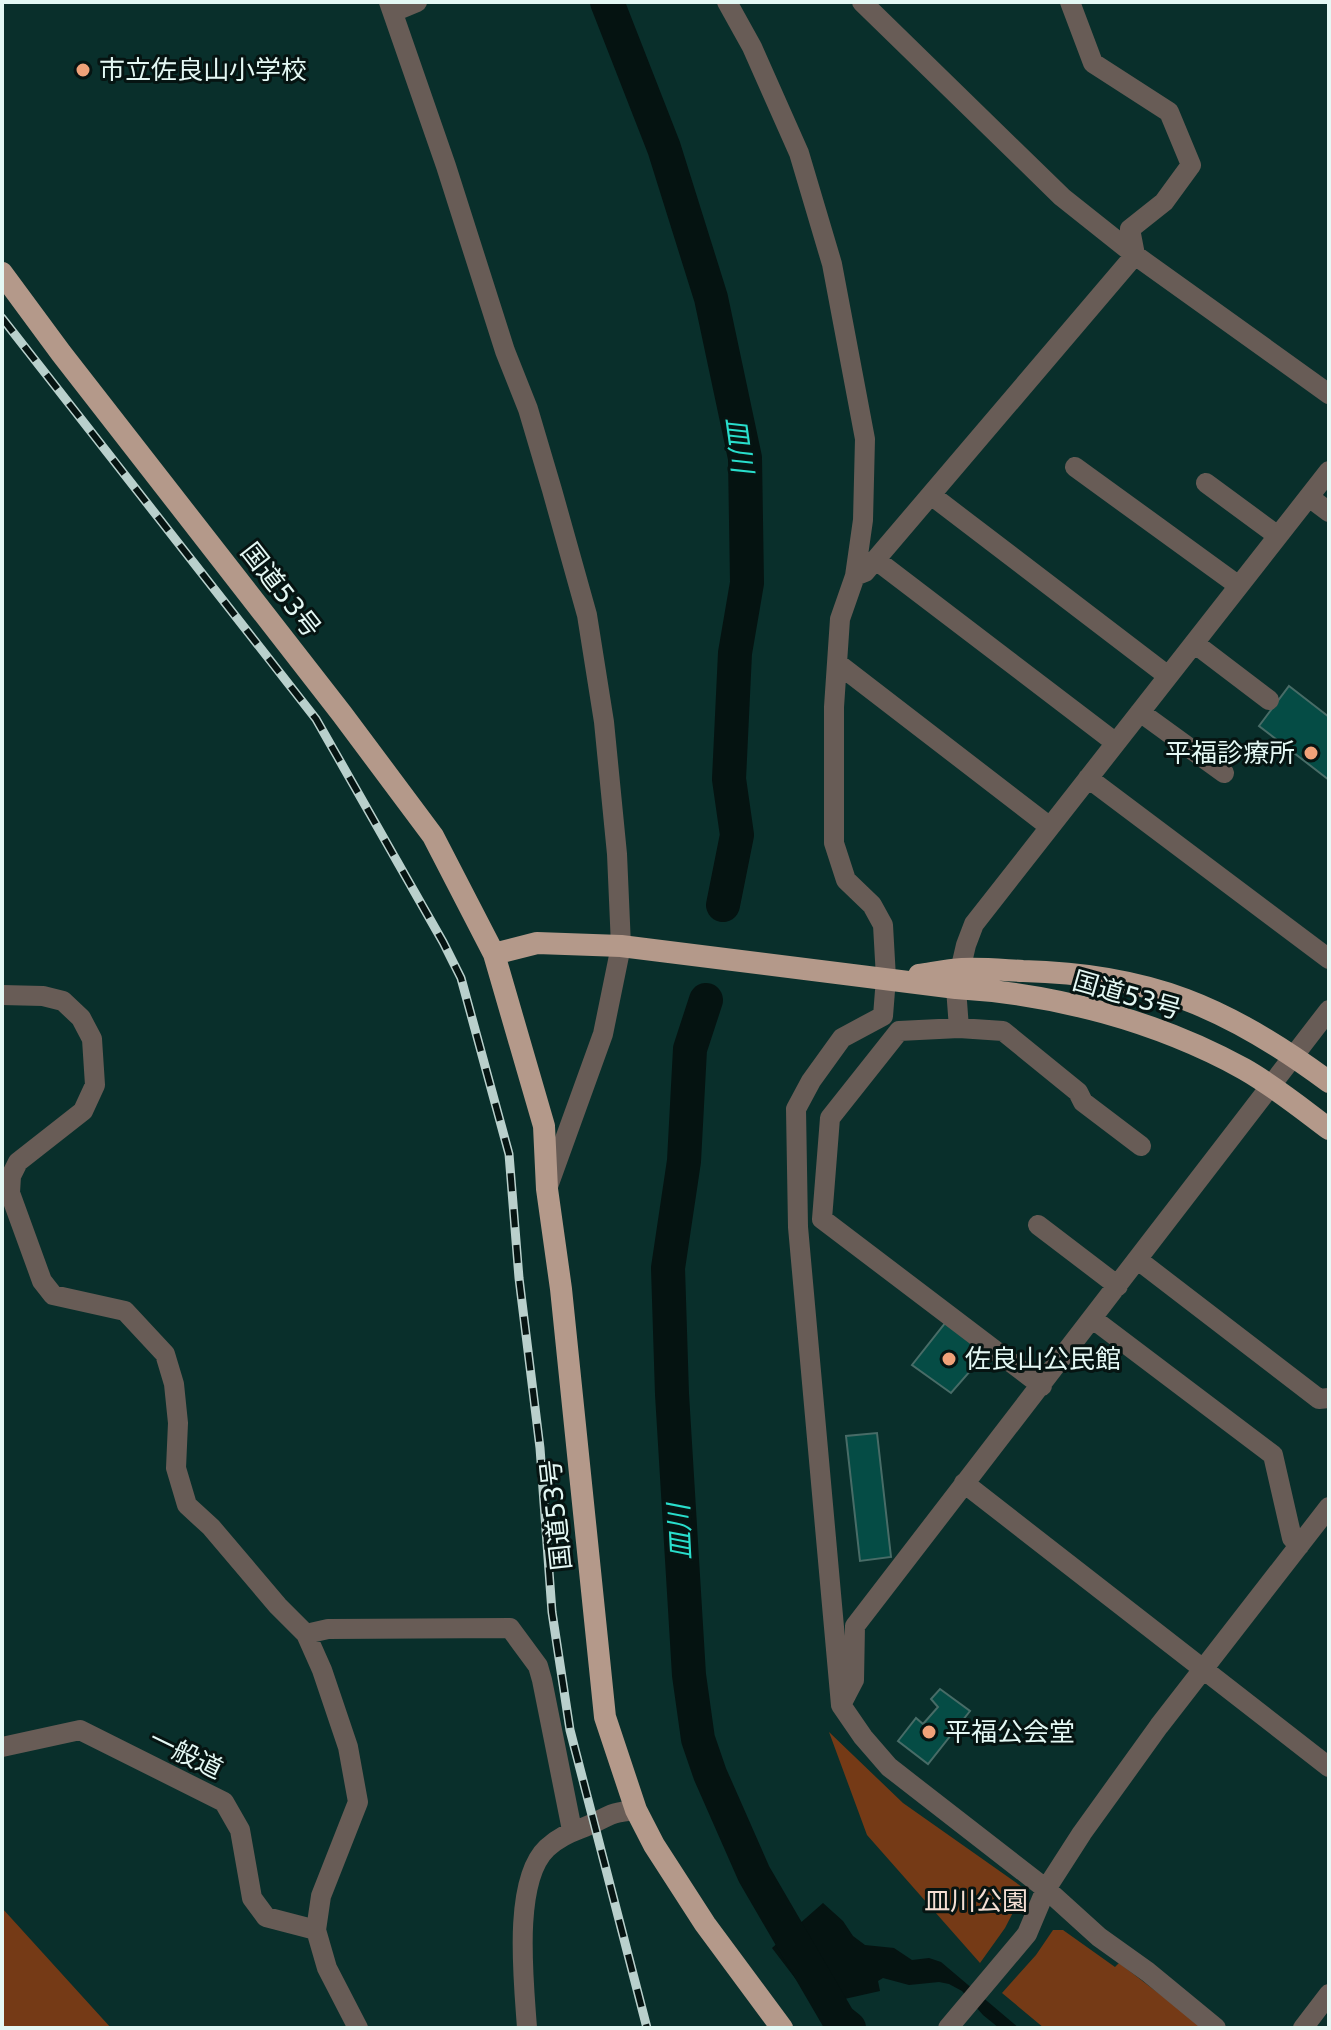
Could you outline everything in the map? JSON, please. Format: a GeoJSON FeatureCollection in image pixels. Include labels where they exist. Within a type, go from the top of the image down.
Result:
{"type":"FeatureCollection","features":[{"type":"Feature","properties":{"kind":"highway","name":"国道53号"},"geometry":{"type":"LineString","coordinates":[[2,273],[433,836],[494,954],[544,1126],[547,1189],[561,1289],[605,1717],[636,1810],[654,1845],[705,1924],[782,2028]]}},
{"type":"Feature","properties":{"kind":"highway","name":"国道53号"},"geometry":{"type":"LineString","coordinates":[[494,954],[537,943],[632,947],[886,978],[959,979],[1070,972],[1149,986],[1223,1016],[1295,1057],[1329,1082]]}},
{"type":"Feature","properties":{"kind":"highway","name":"国道53号"},"geometry":{"type":"LineString","coordinates":[[959,979],[989,990],[1133,1021],[1209,1051],[1271,1086],[1329,1129]]}},
{"type":"Feature","properties":{"kind":"street"},"geometry":{"type":"LineString","coordinates":[[417,2],[391,7],[505,351],[528,409],[587,615],[604,722],[617,854],[632,947],[547,1189]]}},
{"type":"Feature","properties":{"kind":"street"},"geometry":{"type":"LineString","coordinates":[[727,2],[752,47],[799,153],[832,264],[865,439],[863,520],[855,576],[840,619],[834,707],[834,843],[846,880],[872,905],[883,925],[886,978],[883,1016],[842,1038],[811,1081],[796,1109],[798,1227],[841,1705],[889,1767],[1046,1889],[1099,1937],[1148,1972],[1216,2028]]}},
{"type":"Feature","properties":{"kind":"street"},"geometry":{"type":"LineString","coordinates":[[862,2],[1062,197],[1135,255],[1329,394]]}},
{"type":"Feature","properties":{"kind":"street"},"geometry":{"type":"LineString","coordinates":[[1070,2],[1093,63],[1169,112],[1191,165],[1164,202],[1130,229],[1135,255]]}},
{"type":"Feature","properties":{"kind":"street"},"geometry":{"type":"LineString","coordinates":[[855,576],[865,572],[876,560],[1135,255]]}},
{"type":"Feature","properties":{"kind":"street"},"geometry":{"type":"LineString","coordinates":[[1075,467],[1239,586]]}},
{"type":"Feature","properties":{"kind":"street"},"geometry":{"type":"LineString","coordinates":[[959,1028],[959,979],[974,924],[1329,471]]}},
{"type":"Feature","properties":{"kind":"street"},"geometry":{"type":"LineString","coordinates":[[1206,483],[1278,536]]}},
{"type":"Feature","properties":{"kind":"street"},"geometry":{"type":"LineString","coordinates":[[931,495],[1168,676]]}},
{"type":"Feature","properties":{"kind":"street"},"geometry":{"type":"LineString","coordinates":[[1309,497],[1329,512]]}},
{"type":"Feature","properties":{"kind":"street"},"geometry":{"type":"LineString","coordinates":[[876,560],[1116,743]]}},
{"type":"Feature","properties":{"kind":"street"},"geometry":{"type":"LineString","coordinates":[[1194,643],[1269,700]]}},
{"type":"Feature","properties":{"kind":"street"},"geometry":{"type":"LineString","coordinates":[[837,663],[1050,827]]}},
{"type":"Feature","properties":{"kind":"street"},"geometry":{"type":"LineString","coordinates":[[1140,712],[1224,773]]}},
{"type":"Feature","properties":{"kind":"street"},"geometry":{"type":"LineString","coordinates":[[1088,778],[1329,959]]}},
{"type":"Feature","properties":{"kind":"street"},"geometry":{"type":"LineString","coordinates":[[2,995],[43,996],[63,1001],[81,1018],[92,1039],[95,1085],[83,1111],[18,1162],[11,1176],[10,1193],[42,1281],[53,1295],[125,1311],[165,1354],[174,1384],[178,1423],[176,1468],[187,1505],[211,1527],[306,1634],[322,1670],[348,1747],[358,1802],[321,1896],[316,1930],[327,1968],[358,2028]]}},
{"type":"Feature","properties":{"kind":"street"},"geometry":{"type":"LineString","coordinates":[[841,1705],[854,1680],[855,1626],[1329,1010]]}},
{"type":"Feature","properties":{"kind":"street"},"geometry":{"type":"LineString","coordinates":[[822,1219],[830,1118],[899,1031],[959,1028],[1003,1031],[1078,1092],[1083,1102],[1141,1146]]}},
{"type":"Feature","properties":{"kind":"street"},"geometry":{"type":"LineString","coordinates":[[798,1227],[822,1219]]}},
{"type":"Feature","properties":{"kind":"street"},"geometry":{"type":"LineString","coordinates":[[822,1219],[1042,1386]]}},
{"type":"Feature","properties":{"kind":"street"},"geometry":{"type":"LineString","coordinates":[[1038,1225],[1118,1286]]}},
{"type":"Feature","properties":{"kind":"street"},"geometry":{"type":"LineString","coordinates":[[1138,1260],[1319,1399],[1329,1398]]}},
{"type":"Feature","properties":{"kind":"street"},"geometry":{"type":"LineString","coordinates":[[1093,1319],[1273,1455],[1292,1538],[1299,1546]]}},
{"type":"Feature","properties":{"kind":"street"},"geometry":{"type":"LineString","coordinates":[[964,1483],[1329,1767]]}},
{"type":"Feature","properties":{"kind":"street"},"geometry":{"type":"LineString","coordinates":[[948,2028],[1027,1934],[1046,1889],[1082,1833],[1204,1668],[1329,1507]]}},
{"type":"Feature","properties":{"kind":"street"},"geometry":{"type":"LineString","coordinates":[[833,1617],[855,1626]]}},
{"type":"Feature","properties":{"kind":"street"},"geometry":{"type":"LineString","coordinates":[[306,1634],[328,1629],[510,1628],[538,1666],[572,1830]]}},
{"type":"Feature","properties":{"kind":"street","name":"一般道"},"geometry":{"type":"LineString","coordinates":[[2,1747],[80,1730],[224,1802],[240,1830],[252,1898],[266,1917],[316,1930]]}},
{"type":"Feature","properties":{"kind":"street"},"geometry":{"type":"LineString","coordinates":[[527,2028],[522,1950],[528,1884],[545,1849],[572,1830],[595,1823],[609,1813],[636,1810]]}},
{"type":"Feature","properties":{"kind":"street"},"geometry":{"type":"LineString","coordinates":[[1303,2028],[1329,1994]]}},
{"type":"Feature","properties":{"kind":"green space","name":"皿川公園"},"geometry":{"type":"Polygon","coordinates":[[[829,1732],[903,1803],[1025,1889],[1005,1928],[980,1963],[867,1835],[829,1732]]]}},
{"type":"Feature","properties":{"kind":"green space"},"geometry":{"type":"Polygon","coordinates":[[[2,1908],[111,2028],[2,2028],[2,1908]]]}},
{"type":"Feature","properties":{"kind":"green space","name":"皿川公園"},"geometry":{"type":"Polygon","coordinates":[[[1053,1930],[1063,1930],[1115,1967],[1119,1963],[1204,2028],[1044,2028],[1002,1993],[1036,1955],[1053,1930]]]}},
{"type":"Feature","properties":{"kind":"shaded area"},"geometry":{"type":"Polygon","coordinates":[[[823,1903],[865,1945],[894,1948],[912,1960],[929,1958],[941,1962],[1019,2028],[999,2028],[962,1991],[949,1984],[909,1985],[883,1978],[878,1981],[880,1991],[840,2000],[865,2028],[833,2028],[772,1948],[823,1903]]]}},
{"type":"Feature","properties":{"kind":"building","name":"平福診療所"},"geometry":{"type":"Polygon","coordinates":[[[1289,686],[1329,717],[1329,780],[1259,726],[1289,686]]]}},
{"type":"Feature","properties":{"kind":"building","name":"佐良山公民館"},"geometry":{"type":"Polygon","coordinates":[[[946,1322],[986,1353],[951,1393],[912,1365],[946,1322]]]}},
{"type":"Feature","properties":{"kind":"building"},"geometry":{"type":"Polygon","coordinates":[[[877,1433],[891,1557],[860,1561],[846,1436],[877,1433]]]}},
{"type":"Feature","properties":{"kind":"building","name":"平福公会堂"},"geometry":{"type":"Polygon","coordinates":[[[940,1689],[970,1711],[928,1764],[898,1741],[916,1718],[923,1724],[938,1707],[931,1699],[940,1689]]]}},
{"type":"Feature","properties":{"kind":"waterway","name":"皿川"},"geometry":{"type":"LineString","coordinates":[[607,2],[664,148],[711,298],[745,458],[747,583],[735,653],[729,779],[737,835],[723,905]]}},
{"type":"Feature","properties":{"kind":"waterway","name":"皿川"},"geometry":{"type":"LineString","coordinates":[[706,1000],[690,1049],[684,1161],[668,1268],[672,1394],[689,1675],[698,1739],[754,1874],[839,2020],[849,2028]]}},
{"type":"Feature","properties":{"kind":"railway"},"geometry":{"type":"LineString","coordinates":[[2,318],[316,719],[461,978],[509,1154],[519,1278],[540,1448],[552,1612],[570,1730],[647,2028]]}},
{"type":"Feature","properties":{"kind":"place","name":"市立佐良山小学校"},"geometry":{"type":"Point","coordinates":[83,70]}},
{"type":"Feature","properties":{"kind":"place","name":"平福診療所"},"geometry":{"type":"Point","coordinates":[1311,753]}},
{"type":"Feature","properties":{"kind":"place","name":"佐良山公民館"},"geometry":{"type":"Point","coordinates":[949,1359]}},
{"type":"Feature","properties":{"kind":"place","name":"平福公会堂"},"geometry":{"type":"Point","coordinates":[929,1732]}}]}
